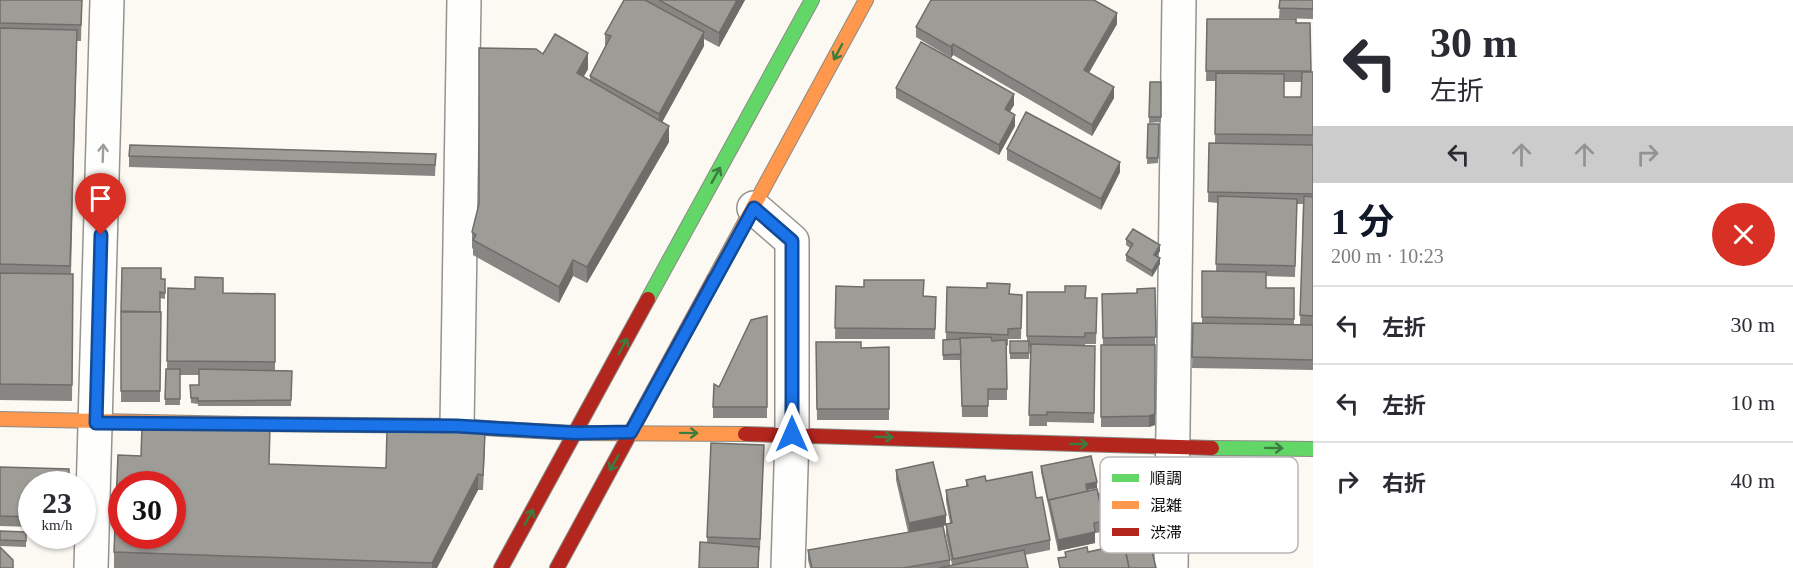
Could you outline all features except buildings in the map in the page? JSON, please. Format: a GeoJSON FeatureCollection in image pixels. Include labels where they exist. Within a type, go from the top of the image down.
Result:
{"type":"FeatureCollection","features":[{"type":"Feature","properties":{"kind":"street"},"geometry":{"type":"LineString","coordinates":[[91,568],[107,0]]}},
{"type":"Feature","properties":{"kind":"street"},"geometry":{"type":"LineString","coordinates":[[457,426],[464,0]]}},
{"type":"Feature","properties":{"kind":"street"},"geometry":{"type":"LineString","coordinates":[[501,568],[812,0]]}},
{"type":"Feature","properties":{"kind":"street"},"geometry":{"type":"LineString","coordinates":[[557,568],[866,0]]}},
{"type":"Feature","properties":{"kind":"street"},"geometry":{"type":"LineString","coordinates":[[1173,457],[1179,0]]}},
{"type":"Feature","properties":{"kind":"street"},"geometry":{"type":"LineString","coordinates":[[754,208],[792,241],[792,434],[788,568]]}},
{"type":"Feature","properties":{"kind":"street"},"geometry":{"type":"LineString","coordinates":[[0,419],[96,423],[457,426],[575,433],[792,434],[1173,447],[1313,449]]}},
{"type":"Feature","properties":{"kind":"street"},"geometry":{"type":"LineString","coordinates":[[1171,553],[1171,568]]}},
{"type":"Feature","properties":{"kind":"traffic: fast"},"geometry":{"type":"LineString","coordinates":[[648,299],[812,0]]}},
{"type":"Feature","properties":{"kind":"traffic: fast"},"geometry":{"type":"LineString","coordinates":[[1212,448],[1313,449]]}},
{"type":"Feature","properties":{"kind":"traffic: slow"},"geometry":{"type":"LineString","coordinates":[[714,279],[866,0]]}},
{"type":"Feature","properties":{"kind":"traffic: slow"},"geometry":{"type":"LineString","coordinates":[[0,419],[245,424]]}},
{"type":"Feature","properties":{"kind":"traffic: slow"},"geometry":{"type":"LineString","coordinates":[[500,429],[575,433],[745,434]]}},
{"type":"Feature","properties":{"kind":"traffic: jam"},"geometry":{"type":"LineString","coordinates":[[557,568],[714,279]]}},
{"type":"Feature","properties":{"kind":"traffic: jam"},"geometry":{"type":"LineString","coordinates":[[501,568],[648,299]]}},
{"type":"Feature","properties":{"kind":"traffic: jam"},"geometry":{"type":"LineString","coordinates":[[245,424],[457,426],[500,429]]}},
{"type":"Feature","properties":{"kind":"traffic: jam"},"geometry":{"type":"LineString","coordinates":[[745,434],[1212,448]]}},
{"type":"Feature","properties":{"kind":"route"},"geometry":{"type":"LineString","coordinates":[[101,235],[96,423],[457,426],[575,433],[631,432],[754,208],[792,241],[792,434]]}}]}
